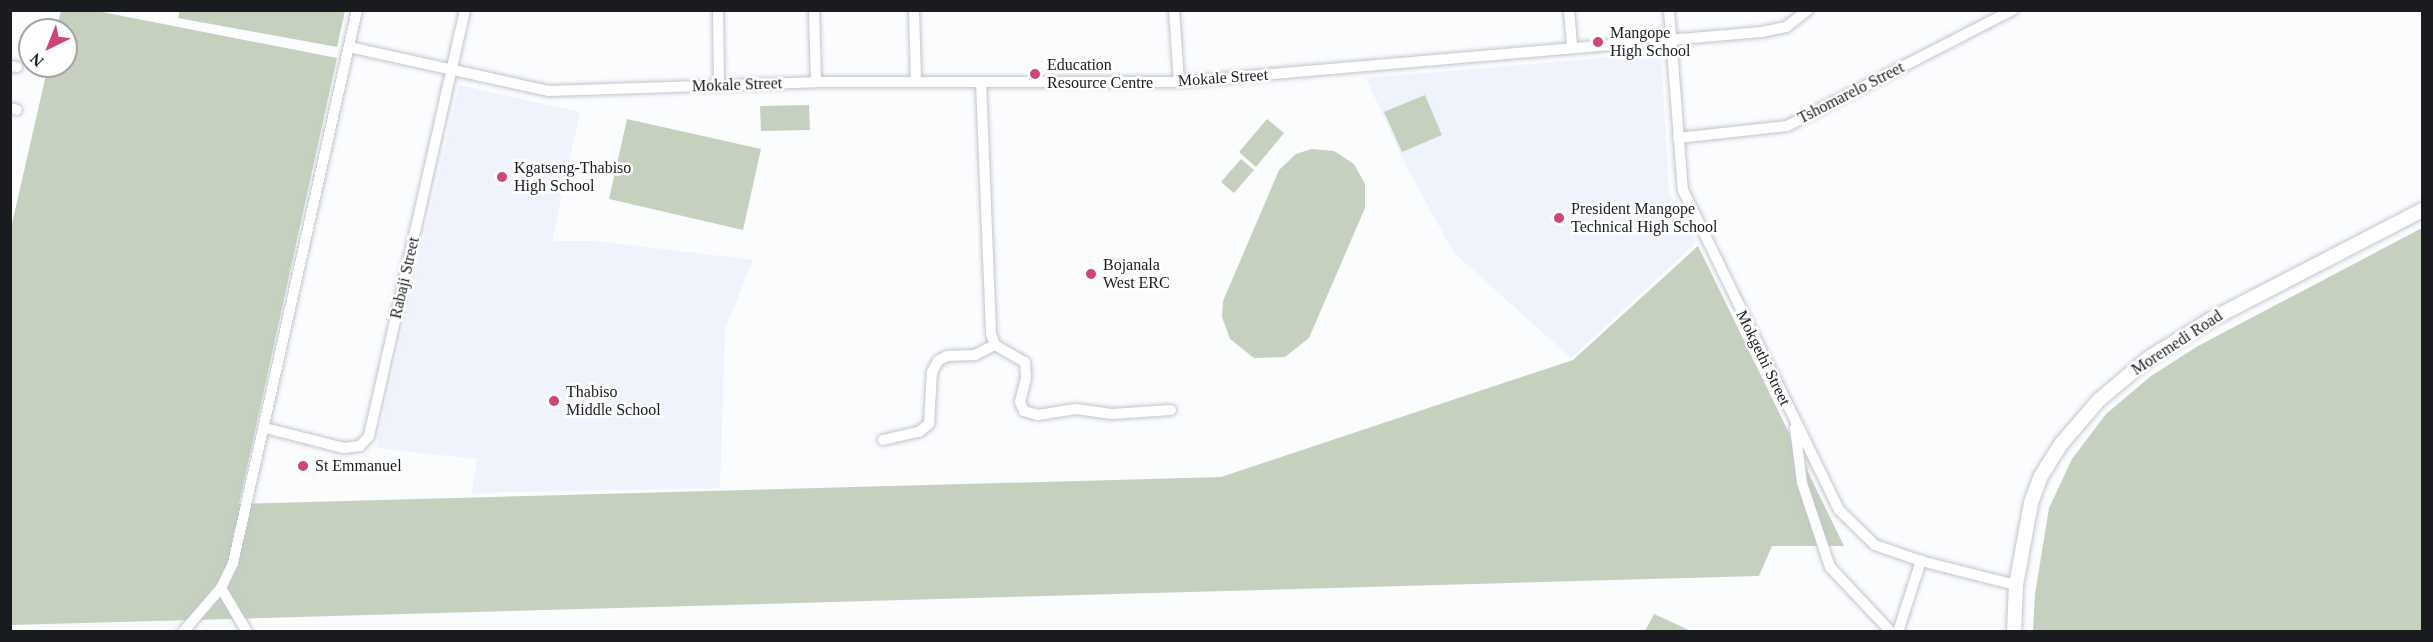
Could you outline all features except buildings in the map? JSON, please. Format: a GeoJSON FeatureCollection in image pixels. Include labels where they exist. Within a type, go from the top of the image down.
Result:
{"type":"FeatureCollection","features":[{"type":"Feature","properties":{"kind":"street"},"geometry":{"type":"LineString","coordinates":[[183,632],[221,588],[233,563],[254,460],[265,428],[357,10]]}},
{"type":"Feature","properties":{"kind":"street","name":"Rabaji Street"},"geometry":{"type":"LineString","coordinates":[[265,428],[344,448],[360,446],[369,436],[465,10]]}},
{"type":"Feature","properties":{"kind":"street"},"geometry":{"type":"LineString","coordinates":[[718,10],[719,86]]}},
{"type":"Feature","properties":{"kind":"street"},"geometry":{"type":"LineString","coordinates":[[814,10],[816,82]]}},
{"type":"Feature","properties":{"kind":"street"},"geometry":{"type":"LineString","coordinates":[[914,10],[916,81]]}},
{"type":"Feature","properties":{"kind":"street"},"geometry":{"type":"LineString","coordinates":[[1174,10],[1179,82]]}},
{"type":"Feature","properties":{"kind":"street"},"geometry":{"type":"LineString","coordinates":[[1569,10],[1572,48]]}},
{"type":"Feature","properties":{"kind":"street","name":"Mokgethi Street"},"geometry":{"type":"LineString","coordinates":[[1669,10],[1678,138],[1686,198],[1794,422],[1844,519],[1875,545],[1921,561],[2016,585]]}},
{"type":"Feature","properties":{"kind":"street","name":"Mokale Street"},"geometry":{"type":"LineString","coordinates":[[349,47],[549,91],[816,82],[1179,82],[1780,30],[1808,10]]}},
{"type":"Feature","properties":{"kind":"street","name":"Tshomarelo Street"},"geometry":{"type":"LineString","coordinates":[[1678,138],[1787,126],[2013,10]]}},
{"type":"Feature","properties":{"kind":"street"},"geometry":{"type":"LineString","coordinates":[[981,82],[991,333],[995,345],[1025,362],[1026,378],[1020,402],[1030,415],[1076,410],[1112,414],[1171,410]]}},
{"type":"Feature","properties":{"kind":"street","name":"Moremedi Road"},"geometry":{"type":"LineString","coordinates":[[2014,632],[2016,585],[2031,503],[2041,476],[2062,443],[2099,400],[2149,358],[2203,324],[2422,210]]}},
{"type":"Feature","properties":{"kind":"street"},"geometry":{"type":"LineString","coordinates":[[883,440],[919,432],[929,424],[932,372],[938,361],[947,356],[975,355],[995,345]]}},
{"type":"Feature","properties":{"kind":"street"},"geometry":{"type":"LineString","coordinates":[[1794,422],[1797,464],[1830,567],[1891,632]]}},
{"type":"Feature","properties":{"kind":"street"},"geometry":{"type":"LineString","coordinates":[[1899,632],[1921,561]]}},
{"type":"Feature","properties":{"kind":"street"},"geometry":{"type":"LineString","coordinates":[[221,588],[247,632]]}},
{"type":"Feature","properties":{"kind":"shaded area","name":"President Mangope Technical High School"},"geometry":{"type":"Polygon","coordinates":[[[1661,53],[1669,192],[1696,243],[1571,358],[1454,253],[1406,166],[1366,78],[1661,53]]]}},
{"type":"Feature","properties":{"kind":"shaded area","name":"Thabiso Middle School"},"geometry":{"type":"Polygon","coordinates":[[[459,85],[580,112],[552,241],[597,241],[753,260],[725,329],[720,488],[472,493],[477,459],[376,448],[459,85]]]}},
{"type":"Feature","properties":{"kind":"green space"},"geometry":{"type":"Polygon","coordinates":[[[92,10],[337,58],[239,504],[1221,477],[1573,360],[1698,246],[1844,546],[1772,546],[1759,576],[11,625],[11,228],[45,78],[78,78],[78,18],[59,18],[61,11],[92,10]]]}},
{"type":"Feature","properties":{"kind":"green space"},"geometry":{"type":"Polygon","coordinates":[[[180,10],[345,11],[337,47],[178,18],[180,10]]]}},
{"type":"Feature","properties":{"kind":"green space"},"geometry":{"type":"Polygon","coordinates":[[[1425,95],[1442,135],[1402,152],[1384,112],[1425,95]]]}},
{"type":"Feature","properties":{"kind":"green space"},"geometry":{"type":"Polygon","coordinates":[[[809,105],[810,130],[761,131],[760,106],[809,105]]]}},
{"type":"Feature","properties":{"kind":"green space"},"geometry":{"type":"Polygon","coordinates":[[[627,119],[761,149],[743,230],[609,199],[627,119]]]}},
{"type":"Feature","properties":{"kind":"green space"},"geometry":{"type":"Polygon","coordinates":[[[1267,119],[1284,133],[1256,167],[1239,152],[1267,119]]]}},
{"type":"Feature","properties":{"kind":"green space"},"geometry":{"type":"Polygon","coordinates":[[[1311,149],[1334,151],[1354,164],[1365,184],[1365,208],[1309,338],[1285,357],[1254,358],[1230,339],[1222,317],[1223,301],[1279,170],[1296,154],[1311,149]]]}},
{"type":"Feature","properties":{"kind":"green space"},"geometry":{"type":"Polygon","coordinates":[[[1241,159],[1254,170],[1234,193],[1221,182],[1241,159]]]}},
{"type":"Feature","properties":{"kind":"green space"},"geometry":{"type":"Polygon","coordinates":[[[2422,228],[2422,631],[2033,631],[2035,594],[2049,508],[2072,459],[2106,414],[2151,376],[2198,346],[2422,228]]]}},
{"type":"Feature","properties":{"kind":"green space"},"geometry":{"type":"Polygon","coordinates":[[[1654,614],[1691,631],[1645,631],[1654,614]]]}},
{"type":"Feature","properties":{"kind":"place","name":"Mangope High School"},"geometry":{"type":"Point","coordinates":[1598,42]}},
{"type":"Feature","properties":{"kind":"place","name":"Education Resource Centre"},"geometry":{"type":"Point","coordinates":[1035,74]}},
{"type":"Feature","properties":{"kind":"place","name":"Kgatseng-Thabiso High School"},"geometry":{"type":"Point","coordinates":[502,177]}},
{"type":"Feature","properties":{"kind":"place","name":"President Mangope Technical High School"},"geometry":{"type":"Point","coordinates":[1559,218]}},
{"type":"Feature","properties":{"kind":"place","name":"Bojanala West ERC"},"geometry":{"type":"Point","coordinates":[1091,274]}},
{"type":"Feature","properties":{"kind":"place","name":"Thabiso Middle School"},"geometry":{"type":"Point","coordinates":[554,401]}},
{"type":"Feature","properties":{"kind":"place","name":"St Emmanuel"},"geometry":{"type":"Point","coordinates":[303,466]}}]}
